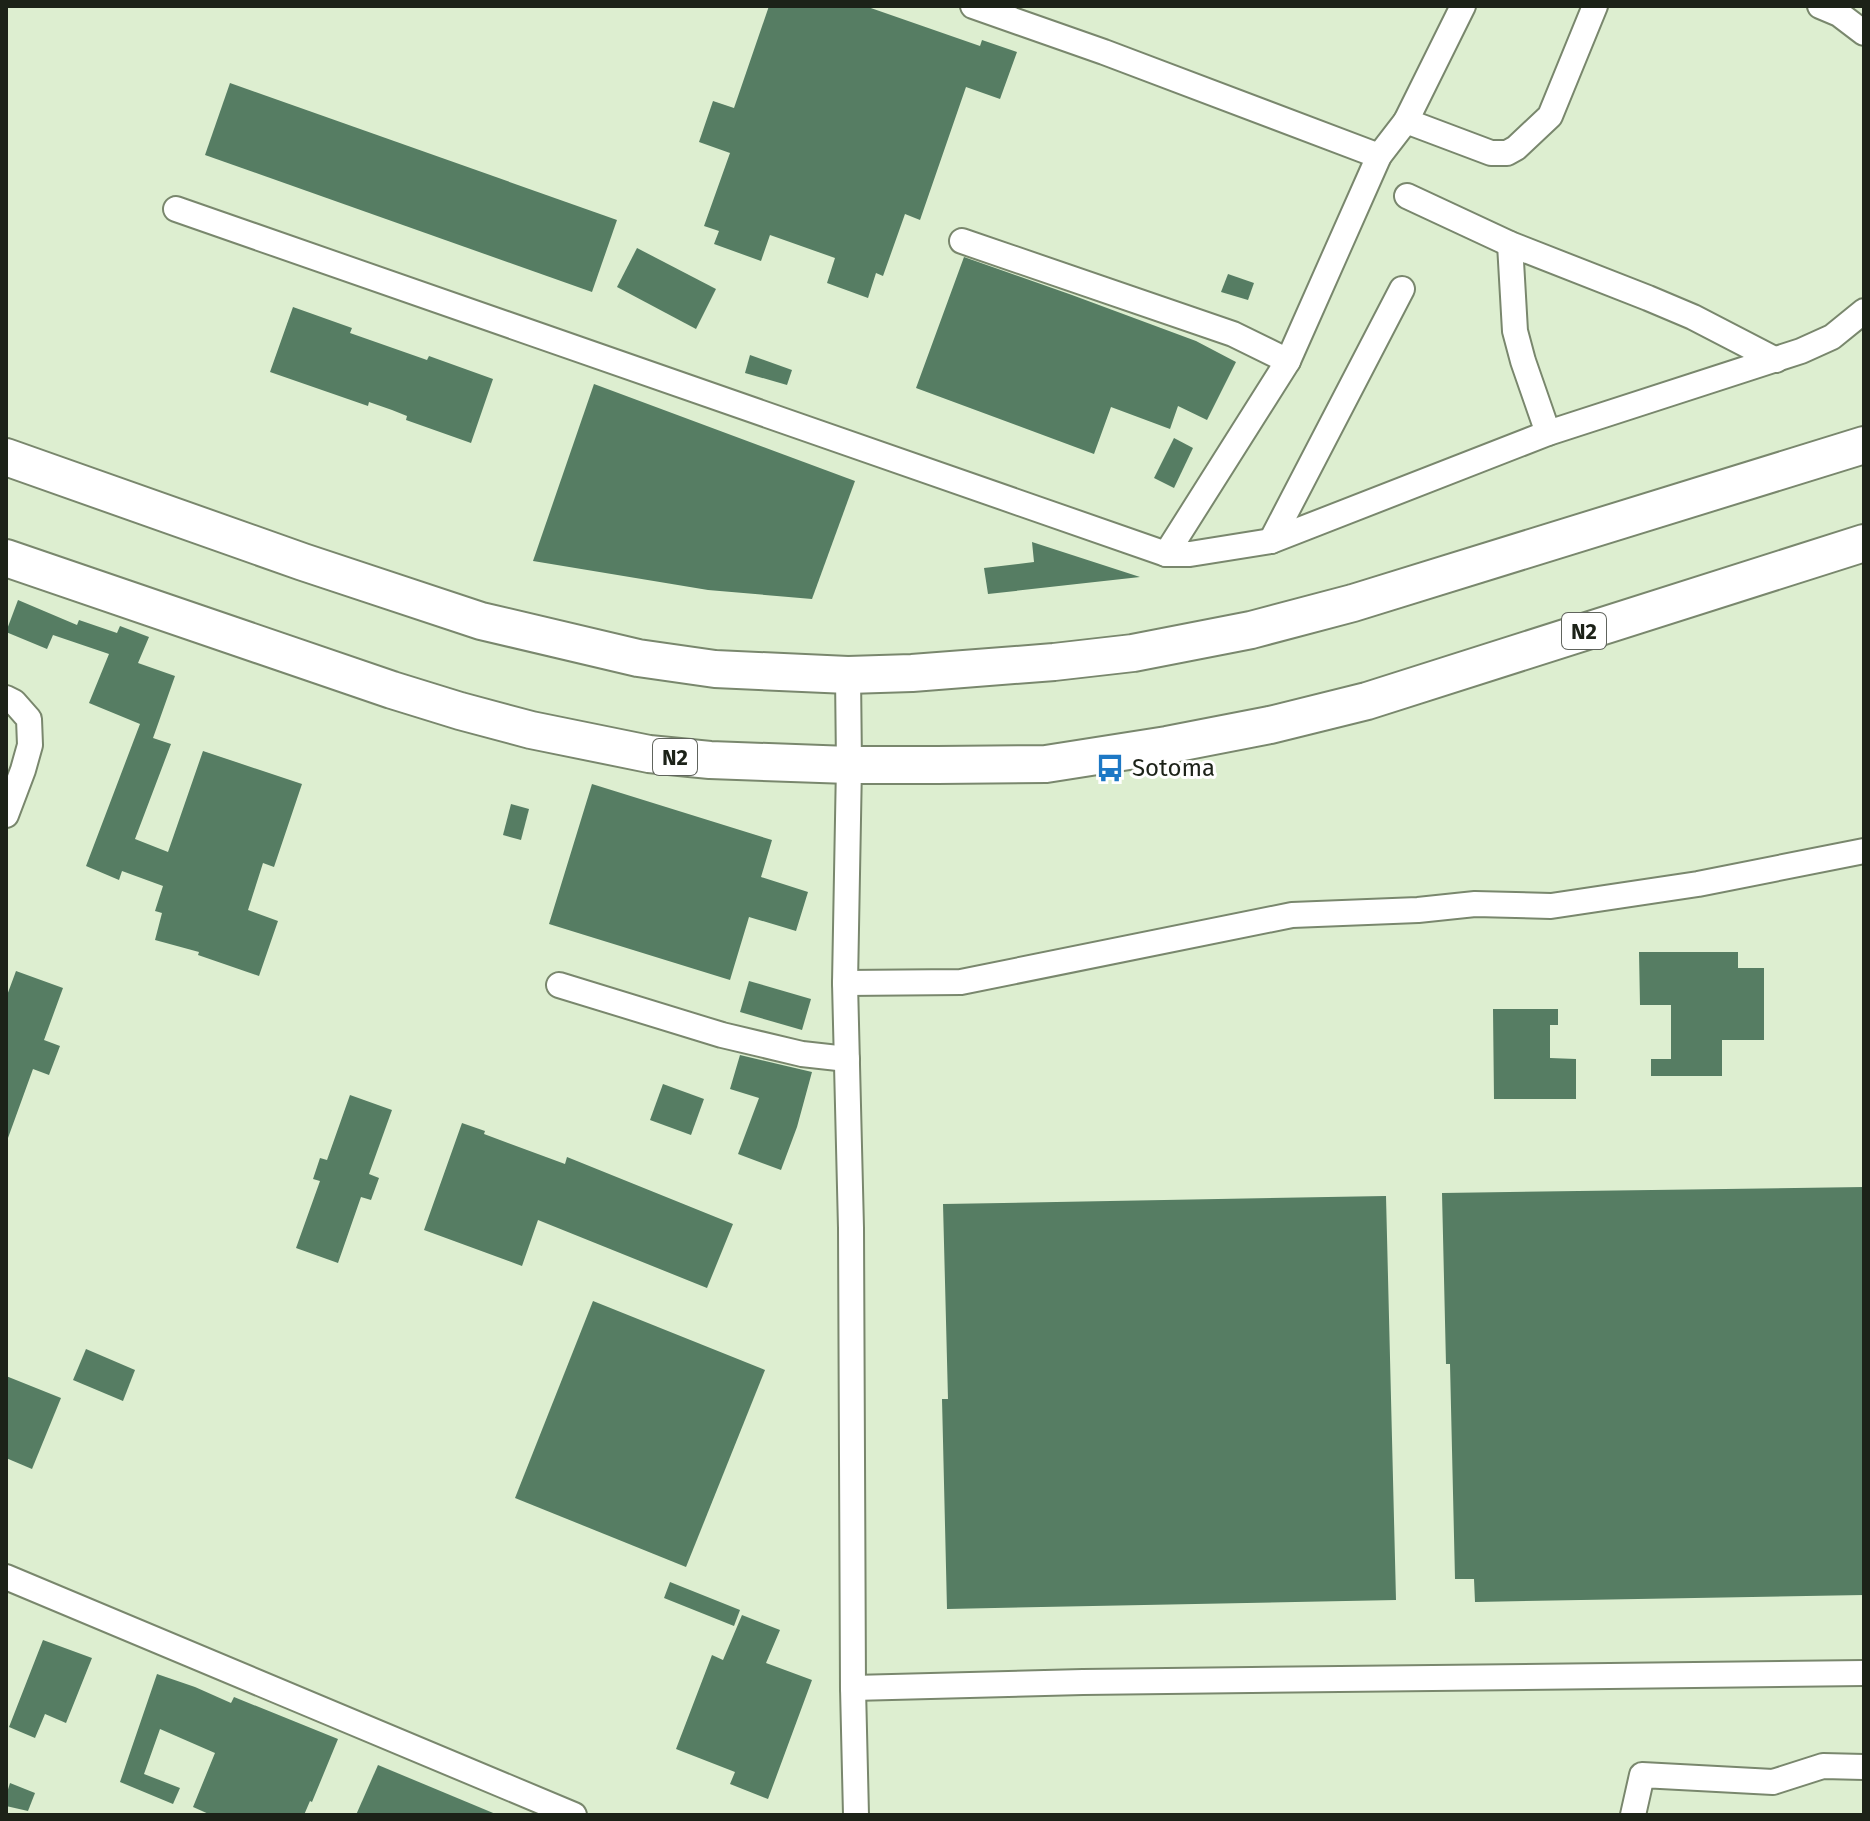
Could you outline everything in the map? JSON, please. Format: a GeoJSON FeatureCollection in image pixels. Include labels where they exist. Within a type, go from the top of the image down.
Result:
{"type":"FeatureCollection","features":[{"type":"Feature","properties":{"kind":"highway"},"geometry":{"type":"LineString","coordinates":[[6,457],[481,621],[638,658],[715,669],[848,675],[912,673],[1117,655],[1251,630],[1353,603],[1864,445]]}},
{"type":"Feature","properties":{"kind":"highway","name":"N2"},"geometry":{"type":"LineString","coordinates":[[6,558],[392,690],[531,730],[649,754],[710,760],[849,765],[1046,764],[1270,725],[1367,701],[1864,543]]}},
{"type":"Feature","properties":{"kind":"street"},"geometry":{"type":"LineString","coordinates":[[973,6],[1379,156]]}},
{"type":"Feature","properties":{"kind":"street"},"geometry":{"type":"LineString","coordinates":[[1166,554],[1288,361],[1379,156],[1406,121],[1463,6]]}},
{"type":"Feature","properties":{"kind":"street"},"geometry":{"type":"LineString","coordinates":[[1406,121],[1491,153],[1507,153],[1516,148],[1550,116],[1595,6]]}},
{"type":"Feature","properties":{"kind":"street"},"geometry":{"type":"LineString","coordinates":[[1820,6],[1839,14],[1864,33]]}},
{"type":"Feature","properties":{"kind":"street"},"geometry":{"type":"LineString","coordinates":[[1407,196],[1510,244],[1682,312],[1776,360]]}},
{"type":"Feature","properties":{"kind":"street"},"geometry":{"type":"LineString","coordinates":[[176,209],[1166,554],[1190,554],[1271,541],[1548,433],[1776,360],[1832,337],[1864,311]]}},
{"type":"Feature","properties":{"kind":"street"},"geometry":{"type":"LineString","coordinates":[[962,241],[1233,334],[1288,361]]}},
{"type":"Feature","properties":{"kind":"street"},"geometry":{"type":"LineString","coordinates":[[1510,244],[1515,331],[1548,433]]}},
{"type":"Feature","properties":{"kind":"street"},"geometry":{"type":"LineString","coordinates":[[1271,541],[1402,289]]}},
{"type":"Feature","properties":{"kind":"street"},"geometry":{"type":"LineString","coordinates":[[848,675],[845,983],[851,1244],[856,1815]]}},
{"type":"Feature","properties":{"kind":"street"},"geometry":{"type":"LineString","coordinates":[[6,698],[14,702],[29,719],[30,745],[6,815]]}},
{"type":"Feature","properties":{"kind":"street"},"geometry":{"type":"LineString","coordinates":[[845,983],[961,982],[1292,915],[1418,910],[1475,904],[1551,906],[1698,884],[1864,851]]}},
{"type":"Feature","properties":{"kind":"street"},"geometry":{"type":"LineString","coordinates":[[559,985],[775,1049],[847,1059]]}},
{"type":"Feature","properties":{"kind":"street"},"geometry":{"type":"LineString","coordinates":[[6,1577],[574,1815]]}},
{"type":"Feature","properties":{"kind":"street"},"geometry":{"type":"LineString","coordinates":[[853,1688],[1083,1682],[1864,1673]]}},
{"type":"Feature","properties":{"kind":"street"},"geometry":{"type":"LineString","coordinates":[[1633,1815],[1642,1775],[1773,1782],[1823,1766],[1864,1767]]}},
{"type":"Feature","properties":{"kind":"building"},"geometry":{"type":"Polygon","coordinates":[[[769,6],[865,6],[980,46],[982,40],[1017,52],[1000,99],[966,87],[920,220],[905,214],[883,276],[876,273],[868,298],[827,283],[835,258],[770,235],[761,261],[714,244],[719,231],[704,226],[730,153],[699,142],[713,101],[734,108],[769,6]]]}},
{"type":"Feature","properties":{"kind":"building"},"geometry":{"type":"Polygon","coordinates":[[[230,83],[617,220],[592,292],[205,155],[230,83]]]}},
{"type":"Feature","properties":{"kind":"building"},"geometry":{"type":"Polygon","coordinates":[[[637,248],[716,289],[696,329],[617,287],[637,248]]]}},
{"type":"Feature","properties":{"kind":"building"},"geometry":{"type":"Polygon","coordinates":[[[964,257],[1196,341],[1236,362],[1207,420],[1178,406],[1170,429],[1111,407],[1094,454],[916,388],[964,257]]]}},
{"type":"Feature","properties":{"kind":"building"},"geometry":{"type":"Polygon","coordinates":[[[1228,274],[1254,283],[1248,300],[1221,292],[1228,274]]]}},
{"type":"Feature","properties":{"kind":"building"},"geometry":{"type":"Polygon","coordinates":[[[293,307],[352,328],[350,333],[493,379],[471,443],[406,420],[407,416],[392,410],[369,402],[368,406],[270,372],[293,307]]]}},
{"type":"Feature","properties":{"kind":"building"},"geometry":{"type":"Polygon","coordinates":[[[750,355],[792,370],[787,385],[745,373],[750,355]]]}},
{"type":"Feature","properties":{"kind":"building"},"geometry":{"type":"Polygon","coordinates":[[[594,384],[855,481],[812,599],[708,590],[533,561],[594,384]]]}},
{"type":"Feature","properties":{"kind":"building"},"geometry":{"type":"Polygon","coordinates":[[[1174,438],[1193,448],[1174,488],[1154,478],[1174,438]]]}},
{"type":"Feature","properties":{"kind":"building"},"geometry":{"type":"Polygon","coordinates":[[[1032,542],[1140,577],[988,594],[984,568],[1034,562],[1032,542]]]}},
{"type":"Feature","properties":{"kind":"building"},"geometry":{"type":"Polygon","coordinates":[[[18,600],[77,625],[79,620],[117,633],[120,626],[149,637],[138,663],[175,676],[153,738],[171,744],[135,839],[168,852],[203,751],[302,784],[274,867],[263,863],[248,910],[278,921],[259,976],[198,955],[199,952],[155,940],[162,913],[155,911],[163,886],[122,871],[119,880],[86,866],[140,724],[89,703],[109,654],[53,635],[47,649],[6,632],[18,600]]]}},
{"type":"Feature","properties":{"kind":"building"},"geometry":{"type":"Polygon","coordinates":[[[592,784],[772,840],[761,877],[808,892],[796,931],[749,917],[730,980],[549,924],[592,784]]]}},
{"type":"Feature","properties":{"kind":"building"},"geometry":{"type":"Polygon","coordinates":[[[511,804],[529,809],[521,840],[503,835],[511,804]]]}},
{"type":"Feature","properties":{"kind":"building"},"geometry":{"type":"Polygon","coordinates":[[[1639,952],[1738,952],[1738,968],[1764,968],[1764,1040],[1722,1040],[1722,1076],[1651,1076],[1651,1059],[1671,1059],[1671,1005],[1640,1005],[1639,952]]]}},
{"type":"Feature","properties":{"kind":"building"},"geometry":{"type":"Polygon","coordinates":[[[16,971],[63,988],[44,1040],[60,1046],[49,1075],[33,1069],[8,1138],[6,998],[16,971]]]}},
{"type":"Feature","properties":{"kind":"building"},"geometry":{"type":"Polygon","coordinates":[[[749,981],[811,999],[802,1030],[740,1012],[749,981]]]}},
{"type":"Feature","properties":{"kind":"building"},"geometry":{"type":"Polygon","coordinates":[[[1493,1009],[1558,1009],[1558,1025],[1550,1025],[1550,1058],[1576,1059],[1576,1099],[1494,1099],[1493,1009]]]}},
{"type":"Feature","properties":{"kind":"building"},"geometry":{"type":"Polygon","coordinates":[[[740,1055],[812,1072],[781,1170],[738,1154],[759,1098],[730,1089],[740,1055]]]}},
{"type":"Feature","properties":{"kind":"building"},"geometry":{"type":"Polygon","coordinates":[[[663,1084],[704,1099],[691,1135],[650,1120],[663,1084]]]}},
{"type":"Feature","properties":{"kind":"building"},"geometry":{"type":"Polygon","coordinates":[[[350,1095],[392,1110],[369,1174],[379,1178],[371,1200],[361,1197],[338,1263],[296,1248],[320,1181],[313,1179],[320,1158],[327,1160],[350,1095]]]}},
{"type":"Feature","properties":{"kind":"building"},"geometry":{"type":"Polygon","coordinates":[[[462,1123],[565,1164],[567,1157],[733,1224],[707,1288],[538,1220],[522,1266],[424,1230],[462,1123]]]}},
{"type":"Feature","properties":{"kind":"building"},"geometry":{"type":"Polygon","coordinates":[[[1864,1187],[1864,1595],[1475,1602],[1474,1579],[1455,1579],[1442,1193],[1864,1187]]]}},
{"type":"Feature","properties":{"kind":"building"},"geometry":{"type":"Polygon","coordinates":[[[1386,1196],[1396,1600],[947,1609],[942,1399],[948,1399],[943,1204],[1386,1196]]]}},
{"type":"Feature","properties":{"kind":"building"},"geometry":{"type":"Polygon","coordinates":[[[593,1301],[765,1370],[686,1567],[515,1498],[593,1301]]]}},
{"type":"Feature","properties":{"kind":"building"},"geometry":{"type":"Polygon","coordinates":[[[86,1349],[135,1370],[123,1401],[73,1380],[86,1349]]]}},
{"type":"Feature","properties":{"kind":"building"},"geometry":{"type":"Polygon","coordinates":[[[6,1376],[61,1398],[32,1469],[6,1458],[6,1376]]]}},
{"type":"Feature","properties":{"kind":"building"},"geometry":{"type":"Polygon","coordinates":[[[670,1582],[740,1610],[734,1626],[664,1598],[670,1582]]]}},
{"type":"Feature","properties":{"kind":"building"},"geometry":{"type":"Polygon","coordinates":[[[742,1615],[780,1630],[766,1663],[812,1680],[768,1799],[730,1784],[735,1772],[676,1749],[712,1655],[723,1660],[742,1615]]]}},
{"type":"Feature","properties":{"kind":"building"},"geometry":{"type":"Polygon","coordinates":[[[43,1640],[92,1658],[66,1723],[45,1714],[35,1738],[9,1727],[43,1640]]]}},
{"type":"Feature","properties":{"kind":"building"},"geometry":{"type":"Polygon","coordinates":[[[157,1674],[231,1703],[234,1697],[338,1739],[304,1815],[211,1815],[193,1807],[215,1753],[160,1729],[144,1774],[180,1788],[173,1804],[120,1782],[157,1674]]]}},
{"type":"Feature","properties":{"kind":"building"},"geometry":{"type":"Polygon","coordinates":[[[378,1765],[498,1815],[356,1815],[378,1765]]]}},
{"type":"Feature","properties":{"kind":"building"},"geometry":{"type":"Polygon","coordinates":[[[10,1783],[35,1793],[28,1811],[6,1806],[10,1783]]]}},
{"type":"Feature","properties":{"kind":"place","name":"Sotoma"},"geometry":{"type":"Point","coordinates":[1110,768]}}]}
